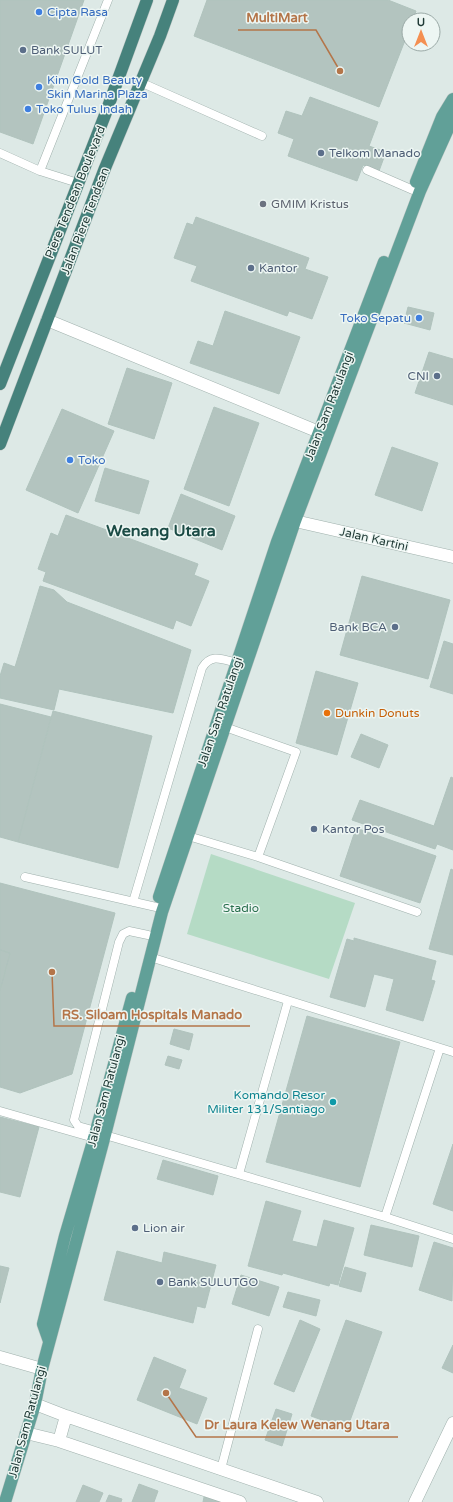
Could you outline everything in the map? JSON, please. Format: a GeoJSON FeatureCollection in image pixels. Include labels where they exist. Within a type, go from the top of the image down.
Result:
{"type":"FeatureCollection","features":[{"type":"Feature","properties":{"kind":"highway","name":"Piere Tendean Boulevard"},"geometry":{"type":"LineString","coordinates":[[0,384],[105,115],[147,0]]}},
{"type":"Feature","properties":{"kind":"highway","name":"Jalan Piere Tendean"},"geometry":{"type":"LineString","coordinates":[[0,444],[105,168],[173,0]]}},
{"type":"Feature","properties":{"kind":"main road","name":"Jalan Sam Ratulangi"},"geometry":{"type":"LineString","coordinates":[[98,1135],[150,957],[156,907],[276,542],[442,117],[453,99]]}},
{"type":"Feature","properties":{"kind":"main road","name":"Jalan Sam Ratulangi"},"geometry":{"type":"LineString","coordinates":[[5,1502],[35,1404],[98,1135],[152,936],[162,912],[294,522],[420,191],[453,118]]}},
{"type":"Feature","properties":{"kind":"street"},"geometry":{"type":"LineString","coordinates":[[47,320],[319,432]]}},
{"type":"Feature","properties":{"kind":"street","name":"Jalan Kartini"},"geometry":{"type":"LineString","coordinates":[[294,522],[453,557]]}},
{"type":"Feature","properties":{"kind":"street"},"geometry":{"type":"LineString","coordinates":[[0,1356],[42,1369]]}},
{"type":"Feature","properties":{"kind":"street"},"geometry":{"type":"LineString","coordinates":[[35,1404],[317,1502]]}},
{"type":"Feature","properties":{"kind":"street"},"geometry":{"type":"LineString","coordinates":[[59,1441],[66,1416]]}},
{"type":"Feature","properties":{"kind":"street"},"geometry":{"type":"LineString","coordinates":[[415,1502],[453,1423]]}},
{"type":"Feature","properties":{"kind":"street"},"geometry":{"type":"LineString","coordinates":[[26,1433],[59,1441],[240,1502]]}},
{"type":"Feature","properties":{"kind":"lane"},"geometry":{"type":"LineString","coordinates":[[40,171],[108,0]]}},
{"type":"Feature","properties":{"kind":"lane"},"geometry":{"type":"LineString","coordinates":[[140,82],[262,136]]}},
{"type":"Feature","properties":{"kind":"lane"},"geometry":{"type":"LineString","coordinates":[[0,153],[40,171],[78,183]]}},
{"type":"Feature","properties":{"kind":"lane"},"geometry":{"type":"LineString","coordinates":[[367,170],[413,190]]}},
{"type":"Feature","properties":{"kind":"lane"},"geometry":{"type":"LineString","coordinates":[[133,902],[202,668],[205,662],[211,659],[219,658],[237,663]]}},
{"type":"Feature","properties":{"kind":"lane"},"geometry":{"type":"LineString","coordinates":[[225,727],[296,752],[258,857]]}},
{"type":"Feature","properties":{"kind":"lane"},"geometry":{"type":"LineString","coordinates":[[188,836],[258,857],[417,912]]}},
{"type":"Feature","properties":{"kind":"lane"},"geometry":{"type":"LineString","coordinates":[[25,877],[156,907]]}},
{"type":"Feature","properties":{"kind":"lane"},"geometry":{"type":"LineString","coordinates":[[98,1135],[78,1126],[74,1120],[117,950],[123,934],[129,931],[152,936]]}},
{"type":"Feature","properties":{"kind":"lane"},"geometry":{"type":"LineString","coordinates":[[150,957],[453,1052]]}},
{"type":"Feature","properties":{"kind":"lane"},"geometry":{"type":"LineString","coordinates":[[240,1174],[288,1001]]}},
{"type":"Feature","properties":{"kind":"lane"},"geometry":{"type":"LineString","coordinates":[[385,1217],[440,1048]]}},
{"type":"Feature","properties":{"kind":"lane"},"geometry":{"type":"LineString","coordinates":[[0,1111],[98,1135],[240,1174],[453,1239]]}},
{"type":"Feature","properties":{"kind":"lane"},"geometry":{"type":"LineString","coordinates":[[221,1469],[258,1330]]}},
{"type":"Feature","properties":{"kind":"green space","name":"Stadio"},"geometry":{"type":"Polygon","coordinates":[[[211,854],[355,903],[329,979],[187,934],[211,854]]]}},
{"type":"Feature","properties":{"kind":"building"},"geometry":{"type":"Polygon","coordinates":[[[0,0],[84,0],[33,144],[0,132],[0,0]]]}},
{"type":"Feature","properties":{"kind":"building"},"geometry":{"type":"Polygon","coordinates":[[[207,0],[388,0],[416,11],[401,12],[401,51],[379,107],[194,36],[207,0]]]}},
{"type":"Feature","properties":{"kind":"building"},"geometry":{"type":"Polygon","coordinates":[[[310,97],[378,122],[369,146],[386,152],[379,171],[363,165],[357,181],[288,156],[294,139],[278,133],[286,111],[302,116],[310,97]]]}},
{"type":"Feature","properties":{"kind":"building","name":"Kantor"},"geometry":{"type":"Polygon","coordinates":[[[196,217],[309,258],[305,269],[328,277],[312,319],[289,311],[287,316],[191,281],[197,266],[174,258],[187,223],[193,225],[196,217]]]}},
{"type":"Feature","properties":{"kind":"building","name":"Toko Sepatu"},"geometry":{"type":"Polygon","coordinates":[[[408,307],[434,313],[430,330],[404,323],[408,307]]]}},
{"type":"Feature","properties":{"kind":"building"},"geometry":{"type":"Polygon","coordinates":[[[225,311],[300,337],[279,394],[190,363],[198,341],[213,346],[225,311]]]}},
{"type":"Feature","properties":{"kind":"building","name":"CNI"},"geometry":{"type":"Polygon","coordinates":[[[429,352],[453,359],[453,405],[415,393],[429,352]]]}},
{"type":"Feature","properties":{"kind":"building","name":"Toko"},"geometry":{"type":"Polygon","coordinates":[[[127,368],[172,383],[154,439],[108,424],[127,368]]]}},
{"type":"Feature","properties":{"kind":"building"},"geometry":{"type":"Polygon","coordinates":[[[214,407],[259,423],[229,506],[184,489],[214,407]]]}},
{"type":"Feature","properties":{"kind":"building","name":"Toko"},"geometry":{"type":"Polygon","coordinates":[[[62,409],[114,431],[78,513],[26,490],[62,409]]]}},
{"type":"Feature","properties":{"kind":"building"},"geometry":{"type":"Polygon","coordinates":[[[392,447],[438,463],[422,511],[375,495],[392,447]]]}},
{"type":"Feature","properties":{"kind":"building","name":"Toko"},"geometry":{"type":"Polygon","coordinates":[[[105,468],[149,481],[139,514],[95,501],[105,468]]]}},
{"type":"Feature","properties":{"kind":"building"},"geometry":{"type":"Polygon","coordinates":[[[181,494],[235,516],[222,550],[168,528],[181,494]]]}},
{"type":"Feature","properties":{"kind":"building"},"geometry":{"type":"Polygon","coordinates":[[[66,515],[198,564],[194,575],[209,581],[191,626],[176,620],[173,629],[43,581],[46,572],[38,569],[51,533],[58,536],[66,515]]]}},
{"type":"Feature","properties":{"kind":"building","name":"Bank BCA"},"geometry":{"type":"Polygon","coordinates":[[[362,576],[450,600],[428,679],[340,655],[362,576]]]}},
{"type":"Feature","properties":{"kind":"building"},"geometry":{"type":"Polygon","coordinates":[[[40,586],[54,590],[67,602],[191,650],[173,713],[59,689],[54,710],[0,698],[0,676],[4,663],[15,667],[40,586]]]}},
{"type":"Feature","properties":{"kind":"building"},"geometry":{"type":"Polygon","coordinates":[[[444,641],[453,644],[453,694],[430,687],[444,641]]]}},
{"type":"Feature","properties":{"kind":"building","name":"Dunkin Donuts"},"geometry":{"type":"Polygon","coordinates":[[[316,671],[358,683],[337,755],[296,743],[316,671]]]}},
{"type":"Feature","properties":{"kind":"building"},"geometry":{"type":"Polygon","coordinates":[[[0,704],[51,717],[18,842],[0,837],[0,704]]]}},
{"type":"Feature","properties":{"kind":"building"},"geometry":{"type":"Polygon","coordinates":[[[53,711],[152,736],[118,868],[18,842],[53,711]]]}},
{"type":"Feature","properties":{"kind":"building"},"geometry":{"type":"Polygon","coordinates":[[[361,734],[388,745],[379,768],[351,757],[361,734]]]}},
{"type":"Feature","properties":{"kind":"building"},"geometry":{"type":"Polygon","coordinates":[[[451,777],[453,778],[453,850],[437,844],[435,849],[352,820],[360,800],[434,826],[451,777]]]}},
{"type":"Feature","properties":{"kind":"building"},"geometry":{"type":"Polygon","coordinates":[[[356,828],[436,856],[420,903],[340,876],[356,828]]]}},
{"type":"Feature","properties":{"kind":"building"},"geometry":{"type":"Polygon","coordinates":[[[451,869],[453,870],[453,955],[429,949],[451,869]]]}},
{"type":"Feature","properties":{"kind":"building"},"geometry":{"type":"Polygon","coordinates":[[[0,883],[115,913],[72,1074],[20,1093],[0,1087],[0,991],[10,953],[0,950],[0,883]]]}},
{"type":"Feature","properties":{"kind":"building"},"geometry":{"type":"Polygon","coordinates":[[[354,938],[436,961],[431,980],[435,981],[423,1021],[386,1010],[394,979],[374,974],[365,1007],[330,997],[347,939],[354,941],[354,938]]]}},
{"type":"Feature","properties":{"kind":"building"},"geometry":{"type":"Polygon","coordinates":[[[0,950],[10,953],[0,991],[0,950]]]}},
{"type":"Feature","properties":{"kind":"building","name":"Komando Resor Militer 131/Santiago"},"geometry":{"type":"Polygon","coordinates":[[[307,1016],[400,1042],[360,1187],[266,1162],[307,1016]]]}},
{"type":"Feature","properties":{"kind":"building"},"geometry":{"type":"Polygon","coordinates":[[[174,1029],[193,1034],[189,1050],[170,1044],[174,1029]]]}},
{"type":"Feature","properties":{"kind":"building"},"geometry":{"type":"Polygon","coordinates":[[[168,1056],[182,1060],[179,1069],[165,1065],[168,1056]]]}},
{"type":"Feature","properties":{"kind":"building"},"geometry":{"type":"Polygon","coordinates":[[[0,1117],[39,1127],[20,1197],[0,1192],[0,1117]]]}},
{"type":"Feature","properties":{"kind":"building"},"geometry":{"type":"Polygon","coordinates":[[[453,1144],[453,1211],[433,1204],[453,1144]]]}},
{"type":"Feature","properties":{"kind":"building"},"geometry":{"type":"Polygon","coordinates":[[[163,1160],[218,1176],[213,1195],[157,1179],[163,1160]]]}},
{"type":"Feature","properties":{"kind":"building"},"geometry":{"type":"Polygon","coordinates":[[[266,1201],[301,1211],[292,1241],[317,1247],[324,1220],[354,1228],[338,1285],[330,1283],[329,1286],[283,1273],[282,1275],[248,1266],[266,1201]]]}},
{"type":"Feature","properties":{"kind":"building"},"geometry":{"type":"Polygon","coordinates":[[[371,1225],[419,1236],[412,1267],[364,1255],[371,1225]]]}},
{"type":"Feature","properties":{"kind":"building"},"geometry":{"type":"Polygon","coordinates":[[[434,1242],[453,1248],[452,1301],[419,1290],[434,1242]]]}},
{"type":"Feature","properties":{"kind":"building","name":"Bank SULUTGO"},"geometry":{"type":"Polygon","coordinates":[[[117,1251],[162,1263],[164,1252],[216,1265],[205,1308],[197,1306],[193,1323],[104,1300],[117,1251]]]}},
{"type":"Feature","properties":{"kind":"building"},"geometry":{"type":"Polygon","coordinates":[[[0,1266],[9,1268],[0,1303],[0,1266]]]}},
{"type":"Feature","properties":{"kind":"building"},"geometry":{"type":"Polygon","coordinates":[[[345,1267],[366,1273],[361,1292],[339,1286],[345,1267]]]}},
{"type":"Feature","properties":{"kind":"building"},"geometry":{"type":"Polygon","coordinates":[[[241,1275],[279,1287],[269,1316],[232,1304],[241,1275]]]}},
{"type":"Feature","properties":{"kind":"building"},"geometry":{"type":"Polygon","coordinates":[[[288,1292],[320,1300],[316,1316],[283,1307],[288,1292]]]}},
{"type":"Feature","properties":{"kind":"building"},"geometry":{"type":"Polygon","coordinates":[[[300,1320],[320,1329],[294,1392],[274,1384],[300,1320]]]}},
{"type":"Feature","properties":{"kind":"building"},"geometry":{"type":"Polygon","coordinates":[[[346,1320],[382,1332],[347,1429],[311,1416],[346,1320]]]}},
{"type":"Feature","properties":{"kind":"building"},"geometry":{"type":"Polygon","coordinates":[[[453,1345],[453,1373],[442,1368],[453,1345]]]}},
{"type":"Feature","properties":{"kind":"building"},"geometry":{"type":"Polygon","coordinates":[[[154,1357],[186,1370],[179,1388],[207,1398],[197,1424],[137,1400],[154,1357]]]}},
{"type":"Feature","properties":{"kind":"building"},"geometry":{"type":"Polygon","coordinates":[[[276,1409],[292,1414],[282,1446],[265,1440],[276,1409]]]}},
{"type":"Feature","properties":{"kind":"building"},"geometry":{"type":"Polygon","coordinates":[[[139,1484],[158,1491],[154,1502],[132,1502],[139,1484]]]}},
{"type":"Feature","properties":{"kind":"building"},"geometry":{"type":"Polygon","coordinates":[[[83,1485],[103,1493],[99,1502],[76,1502],[83,1485]]]}},
{"type":"Feature","properties":{"kind":"building"},"geometry":{"type":"Polygon","coordinates":[[[109,1495],[122,1499],[121,1502],[106,1502],[109,1495]]]}},
{"type":"Feature","properties":{"kind":"building"},"geometry":{"type":"Polygon","coordinates":[[[204,1497],[220,1502],[203,1502],[204,1497]]]}},
{"type":"Feature","properties":{"kind":"place","name":"Cipta Rasa"},"geometry":{"type":"Point","coordinates":[39,12]}},
{"type":"Feature","properties":{"kind":"place","name":"Bank SULUT"},"geometry":{"type":"Point","coordinates":[23,50]}},
{"type":"Feature","properties":{"kind":"place","name":"MultiMart"},"geometry":{"type":"Point","coordinates":[340,71]}},
{"type":"Feature","properties":{"kind":"place","name":"Kim Gold Beauty Skin Marina Plaza"},"geometry":{"type":"Point","coordinates":[39,87]}},
{"type":"Feature","properties":{"kind":"place","name":"Toko Tulus Indah"},"geometry":{"type":"Point","coordinates":[28,109]}},
{"type":"Feature","properties":{"kind":"place","name":"Telkom Manado"},"geometry":{"type":"Point","coordinates":[321,153]}},
{"type":"Feature","properties":{"kind":"place","name":"GMIM Kristus"},"geometry":{"type":"Point","coordinates":[263,204]}},
{"type":"Feature","properties":{"kind":"place","name":"Kantor"},"geometry":{"type":"Point","coordinates":[251,268]}},
{"type":"Feature","properties":{"kind":"place","name":"Toko Sepatu"},"geometry":{"type":"Point","coordinates":[419,318]}},
{"type":"Feature","properties":{"kind":"place","name":"CNI"},"geometry":{"type":"Point","coordinates":[437,376]}},
{"type":"Feature","properties":{"kind":"place","name":"Toko"},"geometry":{"type":"Point","coordinates":[70,460]}},
{"type":"Feature","properties":{"kind":"place","name":"Bank BCA"},"geometry":{"type":"Point","coordinates":[395,627]}},
{"type":"Feature","properties":{"kind":"place","name":"Dunkin Donuts"},"geometry":{"type":"Point","coordinates":[327,713]}},
{"type":"Feature","properties":{"kind":"place","name":"Kantor Pos"},"geometry":{"type":"Point","coordinates":[314,829]}},
{"type":"Feature","properties":{"kind":"place","name":"RS. Siloam Hospitals Manado"},"geometry":{"type":"Point","coordinates":[52,972]}},
{"type":"Feature","properties":{"kind":"place","name":"Komando Resor Militer 131/Santiago"},"geometry":{"type":"Point","coordinates":[333,1102]}},
{"type":"Feature","properties":{"kind":"place","name":"Lion air"},"geometry":{"type":"Point","coordinates":[135,1228]}},
{"type":"Feature","properties":{"kind":"place","name":"Bank SULUTGO"},"geometry":{"type":"Point","coordinates":[160,1282]}},
{"type":"Feature","properties":{"kind":"place","name":"Dr Laura Kelew Wenang Utara"},"geometry":{"type":"Point","coordinates":[166,1393]}},
{"type":"Feature","properties":{"kind":"district","name":"Wenang Utara"},"geometry":{"type":"Point","coordinates":[161,531]}}]}
